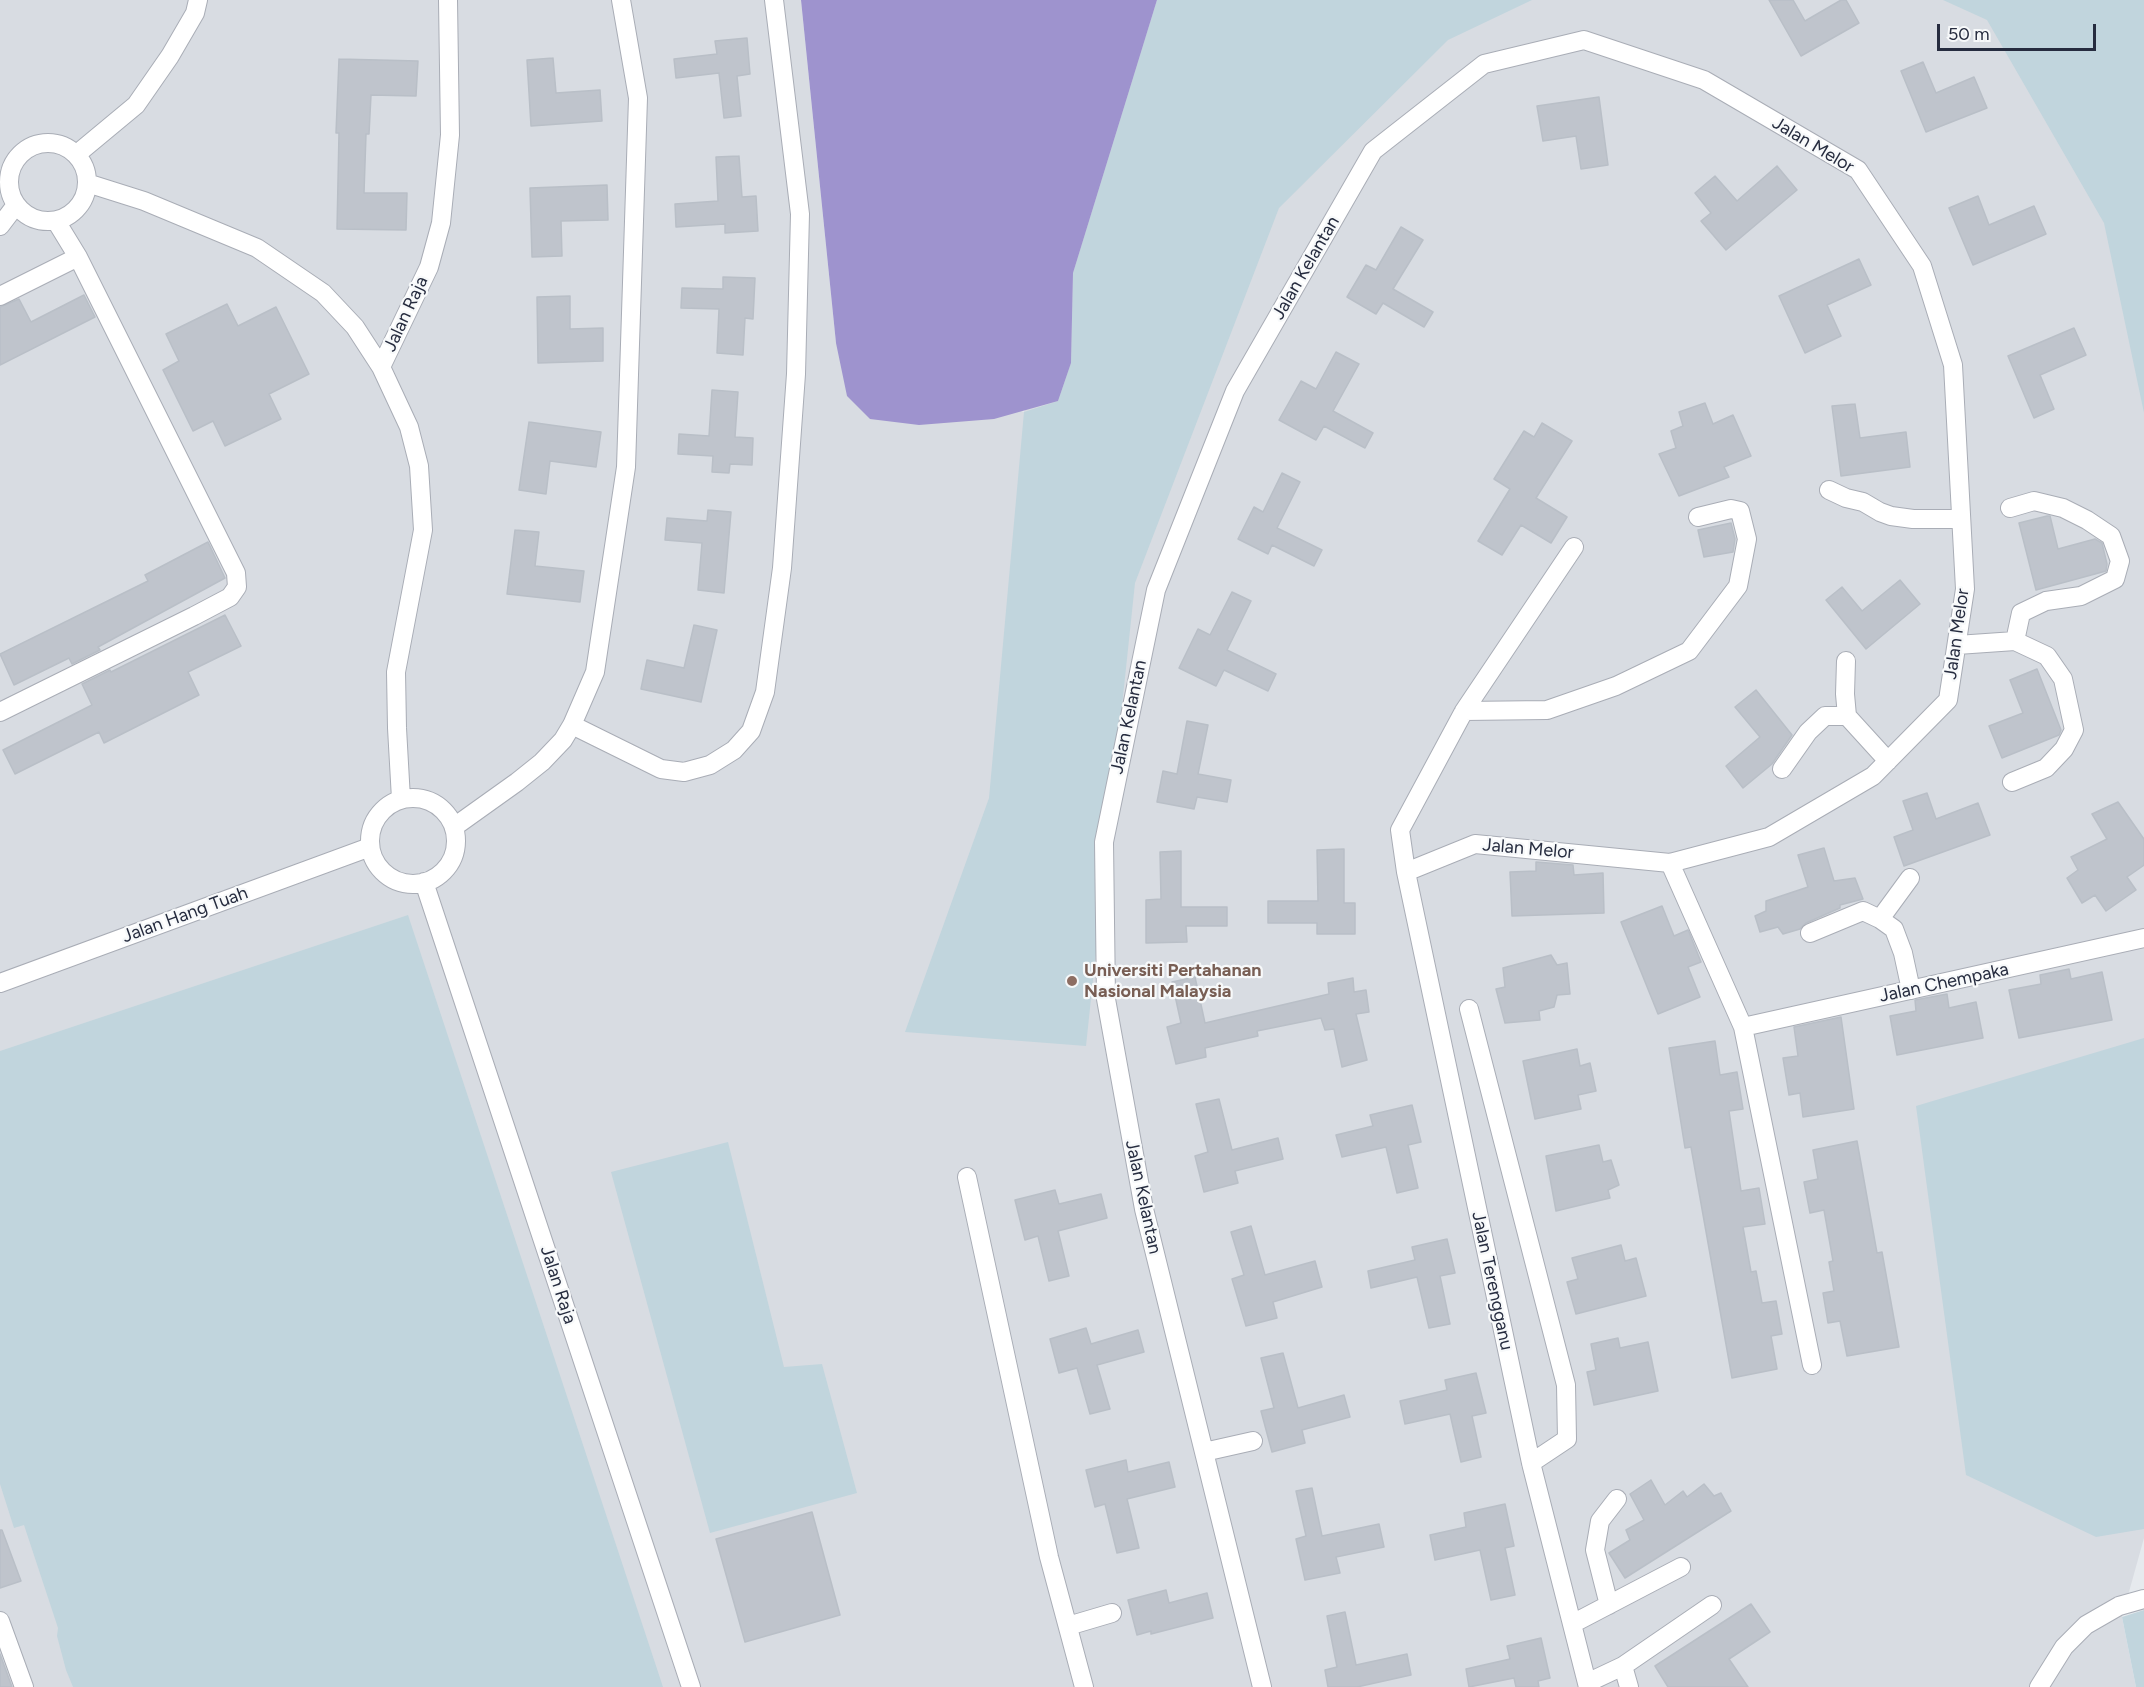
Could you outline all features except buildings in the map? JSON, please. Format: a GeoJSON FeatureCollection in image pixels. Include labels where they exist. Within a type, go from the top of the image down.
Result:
{"type":"FeatureCollection","features":[{"type":"Feature","properties":{"kind":"street"},"geometry":{"type":"LineString","coordinates":[[77,154],[136,105],[170,56],[195,13],[198,0]]}},
{"type":"Feature","properties":{"kind":"street","name":"Jalan Raja"},"geometry":{"type":"LineString","coordinates":[[401,799],[396,672],[423,530],[419,466],[409,427],[381,368],[429,267],[441,223],[450,135],[448,0]]}},
{"type":"Feature","properties":{"kind":"street"},"geometry":{"type":"LineString","coordinates":[[454,826],[542,762],[572,725],[595,672],[626,467],[638,98],[621,0]]}},
{"type":"Feature","properties":{"kind":"street"},"geometry":{"type":"LineString","coordinates":[[572,725],[661,770],[684,772],[710,765],[734,750],[751,731],[765,693],[782,568],[796,374],[800,213],[774,0]]}},
{"type":"Feature","properties":{"kind":"street","name":"Jalan Kelantan"},"geometry":{"type":"LineString","coordinates":[[1262,1687],[1144,1209],[1106,999],[1104,842],[1156,590],[1235,391],[1373,151],[1484,64],[1584,40],[1704,80]]}},
{"type":"Feature","properties":{"kind":"street","name":"Jalan Melor"},"geometry":{"type":"LineString","coordinates":[[1406,872],[1475,844],[1670,863],[1769,837],[1873,776],[1948,700],[1965,589],[1953,365],[1922,266],[1858,170],[1704,80]]}},
{"type":"Feature","properties":{"kind":"street"},"geometry":{"type":"LineString","coordinates":[[44,143],[58,144],[77,154],[86,171],[85,196],[78,208],[68,216],[56,221],[41,221],[27,216],[16,206],[10,193],[6,160],[20,155],[31,147],[44,143]]}},
{"type":"Feature","properties":{"kind":"street"},"geometry":{"type":"LineString","coordinates":[[87,183],[144,201],[257,248],[323,293],[355,327],[381,368]]}},
{"type":"Feature","properties":{"kind":"street"},"geometry":{"type":"LineString","coordinates":[[0,226],[16,206]]}},
{"type":"Feature","properties":{"kind":"street"},"geometry":{"type":"LineString","coordinates":[[0,712],[194,616],[230,597],[237,587],[236,573],[78,258],[56,221]]}},
{"type":"Feature","properties":{"kind":"street"},"geometry":{"type":"LineString","coordinates":[[0,296],[78,258]]}},
{"type":"Feature","properties":{"kind":"street"},"geometry":{"type":"LineString","coordinates":[[1829,490],[1846,498],[1863,502],[1891,516],[1914,519],[1961,519]]}},
{"type":"Feature","properties":{"kind":"street"},"geometry":{"type":"LineString","coordinates":[[2010,508],[2034,501],[2063,508],[2112,536],[2120,561],[2115,579],[2081,596],[2046,601],[2021,613],[2015,641]]}},
{"type":"Feature","properties":{"kind":"street"},"geometry":{"type":"LineString","coordinates":[[1464,711],[1547,711],[1616,686],[1689,651],[1738,586],[1747,539],[1740,511],[1731,509],[1698,517]]}},
{"type":"Feature","properties":{"kind":"street","name":"Jalan Terengganu"},"geometry":{"type":"LineString","coordinates":[[1574,547],[1464,711],[1400,830],[1406,872],[1531,1463],[1587,1685]]}},
{"type":"Feature","properties":{"kind":"street"},"geometry":{"type":"LineString","coordinates":[[1956,645],[2015,641],[2047,656],[2063,679],[2074,730],[2064,749],[2046,768],[2012,782]]}},
{"type":"Feature","properties":{"kind":"street"},"geometry":{"type":"LineString","coordinates":[[1846,661],[1847,716],[1888,761]]}},
{"type":"Feature","properties":{"kind":"street"},"geometry":{"type":"LineString","coordinates":[[1782,769],[1808,732],[1825,716],[1847,716]]}},
{"type":"Feature","properties":{"kind":"street"},"geometry":{"type":"LineString","coordinates":[[401,799],[427,800],[439,806],[454,826],[456,840],[454,854],[447,867],[437,876],[424,882],[410,884],[395,880],[383,872],[374,861],[370,847],[370,832],[377,817],[387,806],[401,799]]}},
{"type":"Feature","properties":{"kind":"street","name":"Jalan Hang Tuah"},"geometry":{"type":"LineString","coordinates":[[0,983],[370,847]]}},
{"type":"Feature","properties":{"kind":"street"},"geometry":{"type":"LineString","coordinates":[[1670,863],[1743,1027],[1812,1365]]}},
{"type":"Feature","properties":{"kind":"street"},"geometry":{"type":"LineString","coordinates":[[1880,919],[1910,878]]}},
{"type":"Feature","properties":{"kind":"street","name":"Jalan Raja"},"geometry":{"type":"LineString","coordinates":[[424,882],[691,1687]]}},
{"type":"Feature","properties":{"kind":"street"},"geometry":{"type":"LineString","coordinates":[[1810,933],[1863,911],[1880,919],[1894,929],[1903,953],[1911,990]]}},
{"type":"Feature","properties":{"kind":"street","name":"Jalan Chempaka"},"geometry":{"type":"LineString","coordinates":[[1743,1027],[2144,938]]}},
{"type":"Feature","properties":{"kind":"street"},"geometry":{"type":"LineString","coordinates":[[1469,1009],[1566,1385],[1567,1439],[1531,1463]]}},
{"type":"Feature","properties":{"kind":"street"},"geometry":{"type":"LineString","coordinates":[[967,1177],[1048,1557],[1084,1687]]}},
{"type":"Feature","properties":{"kind":"street"},"geometry":{"type":"LineString","coordinates":[[1204,1452],[1253,1441]]}},
{"type":"Feature","properties":{"kind":"street"},"geometry":{"type":"LineString","coordinates":[[1609,1605],[1595,1550],[1600,1521],[1617,1499]]}},
{"type":"Feature","properties":{"kind":"street"},"geometry":{"type":"LineString","coordinates":[[1572,1624],[1681,1568]]}},
{"type":"Feature","properties":{"kind":"street"},"geometry":{"type":"LineString","coordinates":[[2039,1687],[2064,1647],[2086,1625],[2119,1606],[2144,1599]]}},
{"type":"Feature","properties":{"kind":"street"},"geometry":{"type":"LineString","coordinates":[[1587,1685],[1623,1666],[1712,1605]]}},
{"type":"Feature","properties":{"kind":"street"},"geometry":{"type":"LineString","coordinates":[[1068,1626],[1112,1613]]}},
{"type":"Feature","properties":{"kind":"street"},"geometry":{"type":"LineString","coordinates":[[0,1621],[24,1687]]}},
{"type":"Feature","properties":{"kind":"street"},"geometry":{"type":"LineString","coordinates":[[1623,1666],[1629,1687]]}},
{"type":"Feature","properties":{"kind":"shaded area","name":"Universiti Pertahanan Nasional Malaysia"},"geometry":{"type":"Polygon","coordinates":[[[0,0],[801,0],[836,343],[1024,412],[1157,0],[2144,0],[2144,1538],[2122,1617],[2136,1687],[0,1687],[0,0]]]}},
{"type":"Feature","properties":{"kind":"shaded area"},"geometry":{"type":"Polygon","coordinates":[[[801,0],[1157,0],[1073,273],[1071,363],[1058,401],[994,419],[919,425],[870,419],[847,396],[836,343],[801,0]]]}},
{"type":"Feature","properties":{"kind":"shaded area"},"geometry":{"type":"Polygon","coordinates":[[[1157,0],[1532,0],[1448,40],[1279,208],[1135,583],[1086,1046],[905,1032],[989,798],[1024,412],[1058,401],[1071,363],[1073,273],[1157,0]]]}},
{"type":"Feature","properties":{"kind":"shaded area"},"geometry":{"type":"Polygon","coordinates":[[[1943,0],[2144,0],[2144,413],[2104,223],[1987,20],[1943,0]]]}},
{"type":"Feature","properties":{"kind":"shaded area"},"geometry":{"type":"Polygon","coordinates":[[[408,915],[663,1687],[73,1687],[57,1636],[58,1628],[24,1525],[14,1528],[0,1484],[0,1051],[408,915]]]}},
{"type":"Feature","properties":{"kind":"shaded area"},"geometry":{"type":"Polygon","coordinates":[[[2144,1038],[2144,1529],[2096,1537],[1966,1475],[1916,1106],[2144,1038]]]}},
{"type":"Feature","properties":{"kind":"shaded area"},"geometry":{"type":"Polygon","coordinates":[[[728,1142],[784,1367],[822,1364],[857,1493],[710,1533],[611,1172],[728,1142]]]}},
{"type":"Feature","properties":{"kind":"shaded area"},"geometry":{"type":"Polygon","coordinates":[[[2144,1610],[2144,1687],[2136,1687],[2122,1617],[2144,1610]]]}},
{"type":"Feature","properties":{"kind":"place","name":"Universiti Pertahanan Nasional Malaysia"},"geometry":{"type":"Point","coordinates":[1072,981]}}]}
